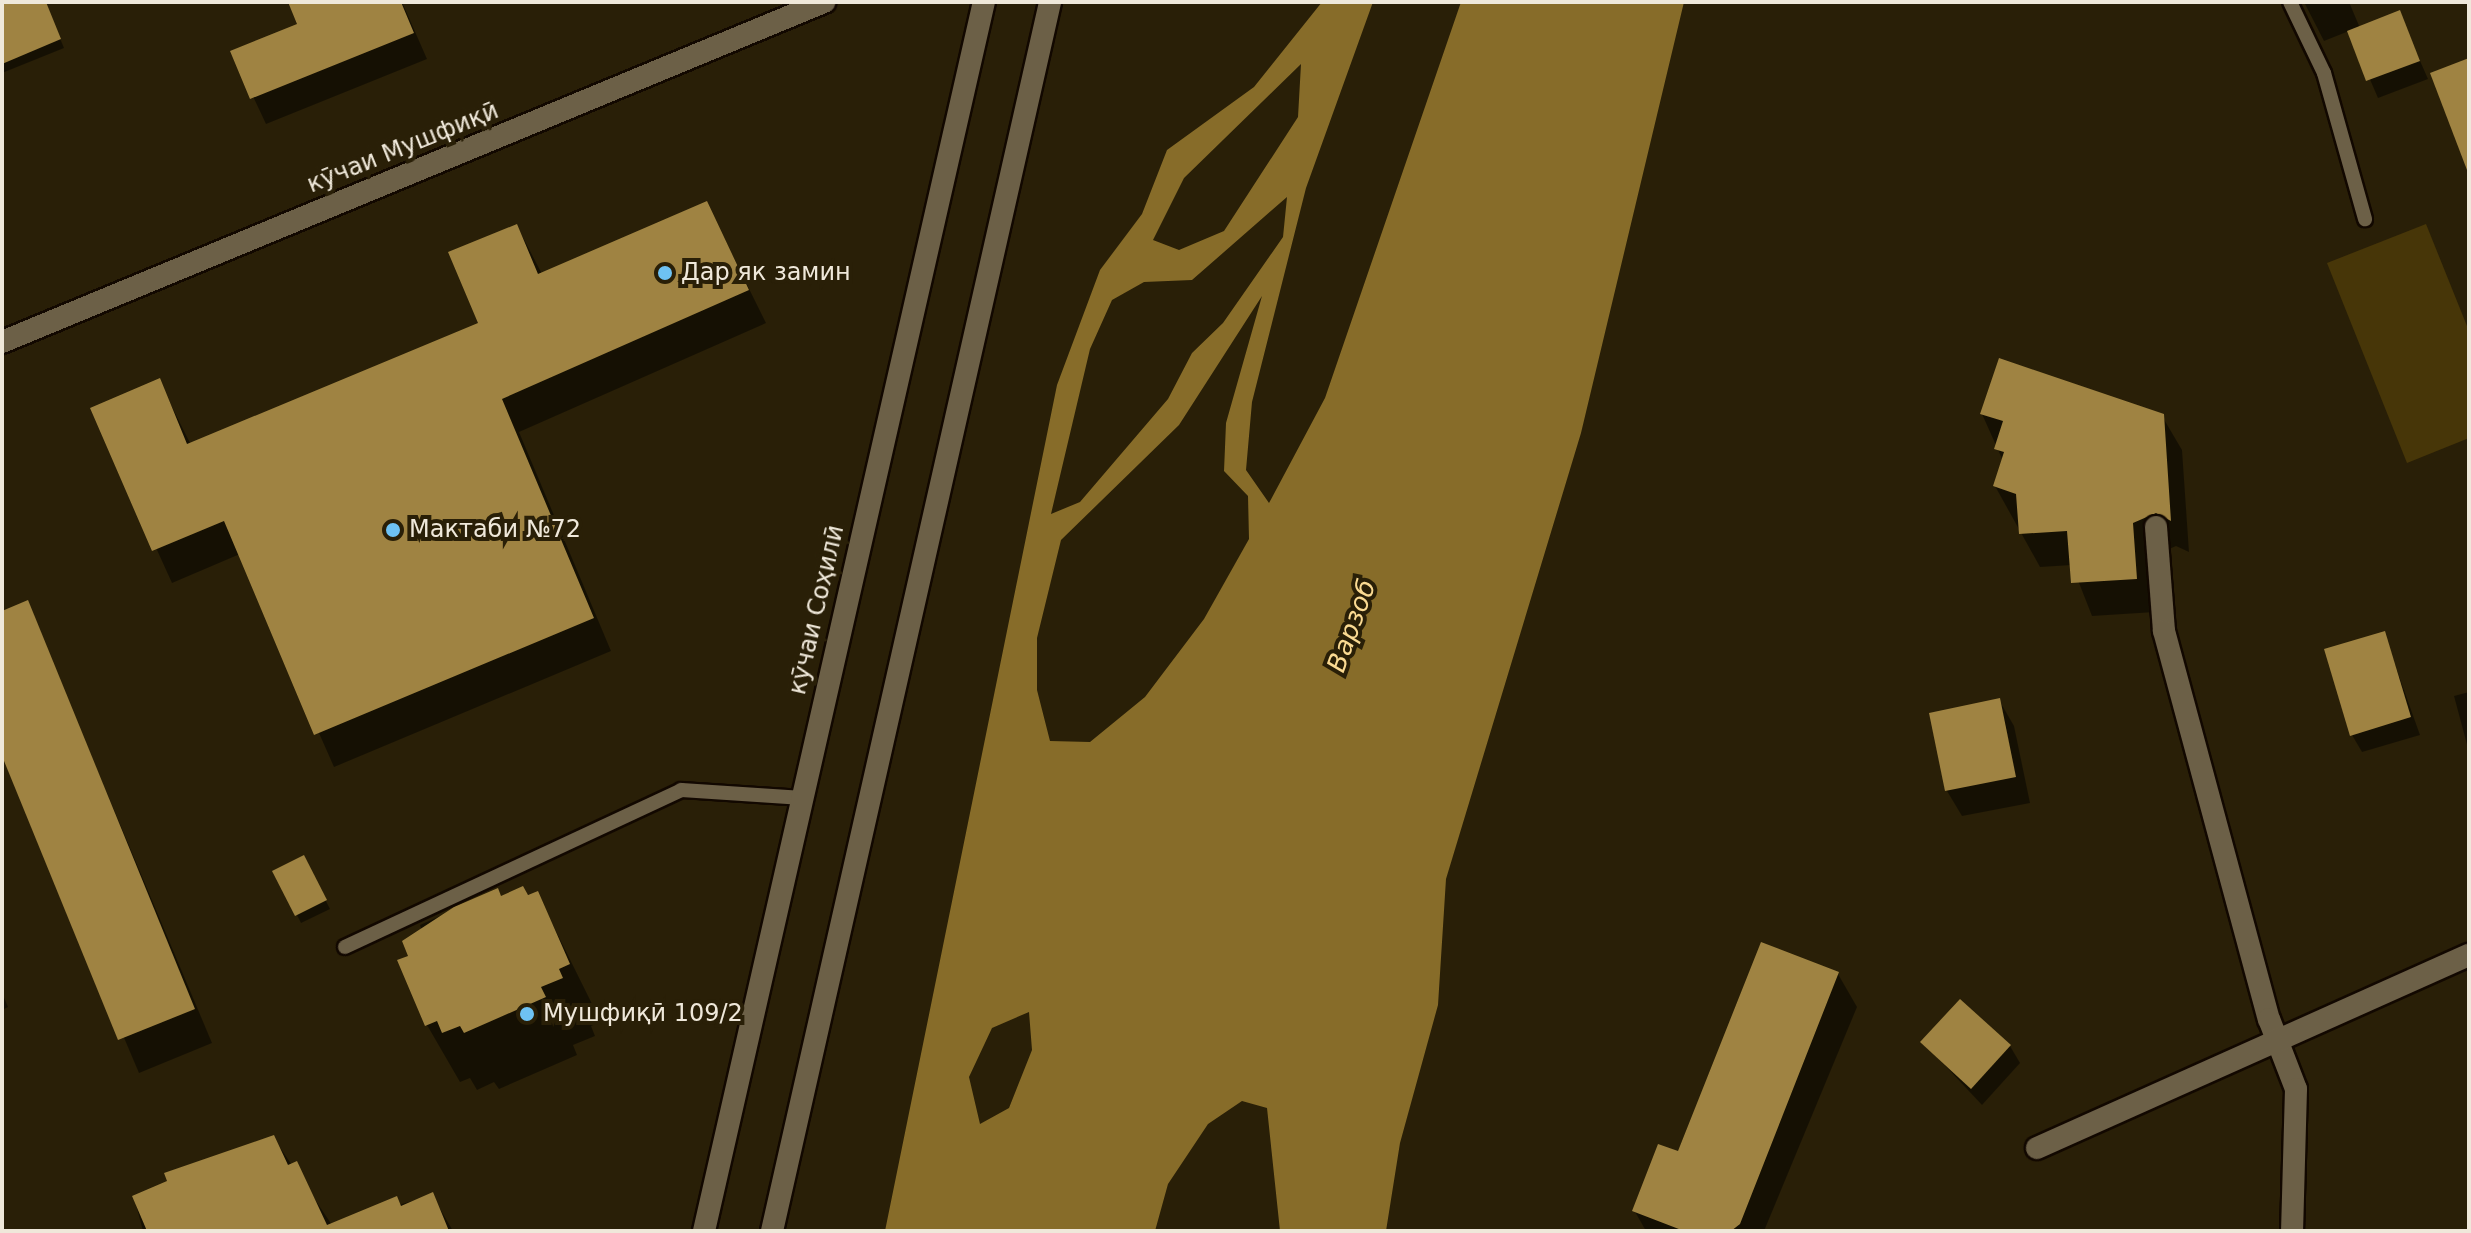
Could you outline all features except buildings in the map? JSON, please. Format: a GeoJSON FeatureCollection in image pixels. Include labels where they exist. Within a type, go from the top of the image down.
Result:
{"type":"FeatureCollection","features":[{"type":"Feature","properties":{"kind":"main road","name":"кӯчаи Мушфиқӣ"},"geometry":{"type":"LineString","coordinates":[[2,342],[824,2]]}},
{"type":"Feature","properties":{"kind":"main road","name":"кӯчаи Соҳилӣ"},"geometry":{"type":"LineString","coordinates":[[704,1231],[800,798],[984,2]]}},
{"type":"Feature","properties":{"kind":"main road"},"geometry":{"type":"LineString","coordinates":[[772,1231],[1050,2]]}},
{"type":"Feature","properties":{"kind":"main road"},"geometry":{"type":"LineString","coordinates":[[2156,527],[2164,631],[2276,1037],[2296,1089],[2292,1231]]}},
{"type":"Feature","properties":{"kind":"main road"},"geometry":{"type":"LineString","coordinates":[[2037,1148],[2276,1037],[2469,955]]}},
{"type":"Feature","properties":{"kind":"lane"},"geometry":{"type":"LineString","coordinates":[[2290,2],[2324,73],[2365,219]]}},
{"type":"Feature","properties":{"kind":"lane"},"geometry":{"type":"LineString","coordinates":[[345,947],[681,790],[800,798]]}},
{"type":"Feature","properties":{"kind":"shaded area"},"geometry":{"type":"Polygon","coordinates":[[[2426,224],[2469,331],[2469,438],[2407,463],[2327,263],[2426,224]]]}},
{"type":"Feature","properties":{"kind":"water","name":"Варзоб"},"geometry":{"type":"Polygon","coordinates":[[[1322,2],[1373,2],[1306,188],[1252,402],[1246,470],[1269,503],[1325,398],[1461,2],[1684,2],[1581,433],[1446,879],[1438,1005],[1400,1143],[1386,1231],[1280,1231],[1267,1108],[1242,1101],[1208,1124],[1168,1184],[1155,1231],[885,1231],[1057,385],[1100,270],[1142,214],[1167,150],[1254,87],[1322,2]],[[1301,64],[1184,178],[1153,240],[1179,250],[1224,231],[1298,117],[1301,64]],[[1287,197],[1192,280],[1144,282],[1112,300],[1090,349],[1051,514],[1080,502],[1168,399],[1192,353],[1223,323],[1283,237],[1287,197]],[[1262,296],[1179,425],[1061,540],[1037,638],[1037,690],[1050,741],[1090,742],[1145,697],[1204,619],[1249,539],[1248,496],[1224,471],[1226,423],[1262,296]],[[1029,1012],[992,1028],[969,1077],[980,1124],[1009,1108],[1032,1050],[1029,1012]]]}},
{"type":"Feature","properties":{"kind":"place","name":"Дар як замин"},"geometry":{"type":"Point","coordinates":[665,273]}},
{"type":"Feature","properties":{"kind":"place","name":"Мактаби №72"},"geometry":{"type":"Point","coordinates":[393,530]}},
{"type":"Feature","properties":{"kind":"place","name":"Мушфиқӣ 109/2"},"geometry":{"type":"Point","coordinates":[527,1014]}}]}
